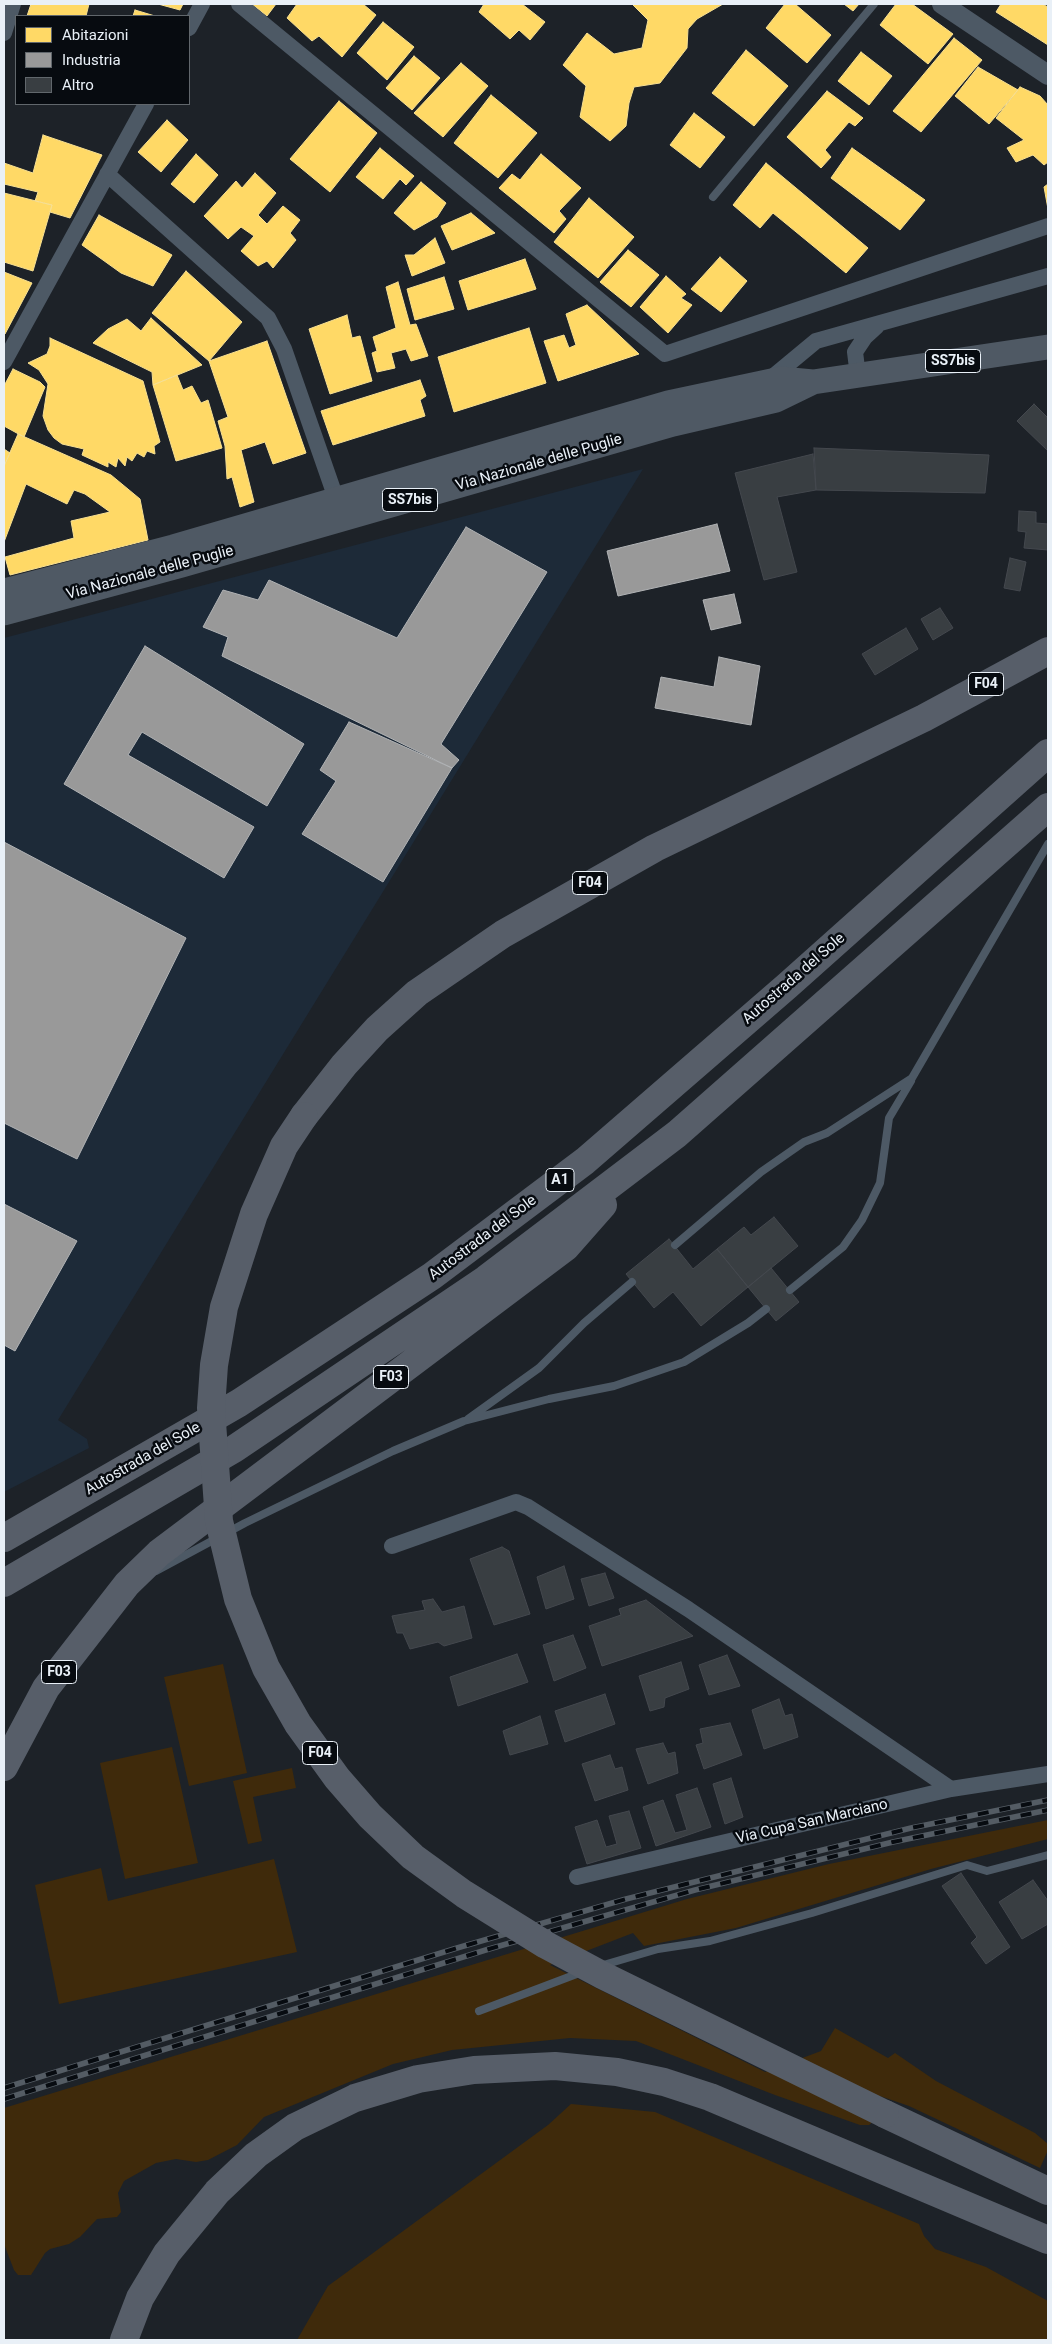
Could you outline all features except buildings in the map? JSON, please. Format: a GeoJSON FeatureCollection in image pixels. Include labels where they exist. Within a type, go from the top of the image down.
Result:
{"type":"FeatureCollection","features":[{"type":"Feature","properties":{"kind":"highway","name":"F04"},"geometry":{"type":"LineString","coordinates":[[1048,651],[924,718],[655,848],[503,934],[417,994],[378,1029],[344,1065],[304,1116],[284,1146],[254,1214],[224,1307],[214,1365],[211,1408],[219,1521],[238,1599],[266,1668],[289,1708],[337,1778],[370,1816],[414,1857],[464,1894],[546,1945],[602,1975],[885,2114],[1048,2191]]}},
{"type":"Feature","properties":{"kind":"highway","name":"Autostrada del Sole"},"geometry":{"type":"LineString","coordinates":[[4,1538],[240,1403],[432,1276],[586,1161],[787,986],[1048,753]]}},
{"type":"Feature","properties":{"kind":"highway","name":"A1"},"geometry":{"type":"LineString","coordinates":[[4,1583],[33,1568],[234,1449],[486,1279],[684,1127],[1048,807]]}},
{"type":"Feature","properties":{"kind":"highway","name":"F03"},"geometry":{"type":"LineString","coordinates":[[4,1767],[46,1688],[127,1584],[158,1553],[566,1247],[644,1159]]}},
{"type":"Feature","properties":{"kind":"highway"},"geometry":{"type":"LineString","coordinates":[[124,2340],[140,2298],[167,2252],[217,2192],[256,2155],[295,2127],[355,2098],[418,2079],[474,2070],[555,2066],[617,2072],[664,2082],[710,2097],[1048,2240]]}},
{"type":"Feature","properties":{"kind":"main road","name":"Via Nazionale delle Puglie"},"geometry":{"type":"LineString","coordinates":[[4,613],[340,510],[668,403],[781,379],[813,382],[1048,347]]}},
{"type":"Feature","properties":{"kind":"main road","name":"Via Nazionale delle Puglie"},"geometry":{"type":"LineString","coordinates":[[4,590],[173,547],[340,510],[673,424],[776,400],[813,382]]}},
{"type":"Feature","properties":{"kind":"street"},"geometry":{"type":"LineString","coordinates":[[4,33],[13,4]]}},
{"type":"Feature","properties":{"kind":"street"},"geometry":{"type":"LineString","coordinates":[[190,26],[202,4]]}},
{"type":"Feature","properties":{"kind":"street"},"geometry":{"type":"LineString","coordinates":[[239,4],[665,354],[1048,226]]}},
{"type":"Feature","properties":{"kind":"street"},"geometry":{"type":"LineString","coordinates":[[942,4],[1048,75]]}},
{"type":"Feature","properties":{"kind":"street"},"geometry":{"type":"LineString","coordinates":[[4,362],[145,105]]}},
{"type":"Feature","properties":{"kind":"street"},"geometry":{"type":"LineString","coordinates":[[107,174],[268,318],[284,349],[340,510]]}},
{"type":"Feature","properties":{"kind":"street"},"geometry":{"type":"LineString","coordinates":[[767,382],[816,341],[879,325],[1048,276]]}},
{"type":"Feature","properties":{"kind":"street"},"geometry":{"type":"LineString","coordinates":[[858,376],[856,352],[866,336],[879,325]]}},
{"type":"Feature","properties":{"kind":"street"},"geometry":{"type":"LineString","coordinates":[[392,1546],[516,1502],[528,1507],[688,1610],[951,1789]]}},
{"type":"Feature","properties":{"kind":"street","name":"Via Cupa San Marciano"},"geometry":{"type":"LineString","coordinates":[[577,1877],[951,1789],[1048,1774]]}},
{"type":"Feature","properties":{"kind":"lane"},"geometry":{"type":"LineString","coordinates":[[714,197],[874,4]]}},
{"type":"Feature","properties":{"kind":"lane"},"geometry":{"type":"LineString","coordinates":[[790,1290],[843,1247],[862,1220],[880,1183],[890,1118],[1048,844]]}},
{"type":"Feature","properties":{"kind":"lane"},"geometry":{"type":"LineString","coordinates":[[675,1245],[761,1172],[804,1142],[827,1133],[912,1078]]}},
{"type":"Feature","properties":{"kind":"lane"},"geometry":{"type":"LineString","coordinates":[[464,1421],[539,1368],[584,1323],[632,1282]]}},
{"type":"Feature","properties":{"kind":"lane"},"geometry":{"type":"LineString","coordinates":[[127,1584],[169,1565],[245,1523],[393,1451],[464,1421],[549,1399],[614,1386],[684,1362],[766,1310]]}},
{"type":"Feature","properties":{"kind":"lane"},"geometry":{"type":"LineString","coordinates":[[4,1588],[33,1568]]}},
{"type":"Feature","properties":{"kind":"lane"},"geometry":{"type":"LineString","coordinates":[[479,2011],[559,1979],[645,1952],[710,1942],[967,1865],[987,1871],[1048,1855]]}},
{"type":"Feature","properties":{"kind":"shaded area"},"geometry":{"type":"Polygon","coordinates":[[[643,469],[58,1420],[87,1439],[89,1448],[4,1492],[4,638],[643,469]]]}},
{"type":"Feature","properties":{"kind":"shaded area"},"geometry":{"type":"Polygon","coordinates":[[[223,1664],[247,1773],[189,1786],[164,1677],[223,1664]]]}},
{"type":"Feature","properties":{"kind":"shaded area"},"geometry":{"type":"Polygon","coordinates":[[[172,1747],[198,1863],[125,1879],[100,1763],[172,1747]]]}},
{"type":"Feature","properties":{"kind":"shaded area"},"geometry":{"type":"Polygon","coordinates":[[[292,1768],[296,1788],[253,1797],[262,1841],[248,1844],[233,1781],[292,1768]]]}},
{"type":"Feature","properties":{"kind":"shaded area"},"geometry":{"type":"Polygon","coordinates":[[[1048,1820],[1048,1839],[931,1869],[736,1928],[644,1946],[633,1933],[550,1965],[765,2072],[821,2051],[835,2028],[888,2058],[895,2053],[936,2081],[1035,2133],[1048,2144],[1048,2150],[1040,2168],[909,2106],[880,2096],[874,2121],[869,2125],[860,2125],[775,2095],[636,2041],[570,2038],[452,2050],[393,2064],[264,2117],[237,2145],[208,2160],[196,2162],[176,2159],[156,2163],[124,2181],[118,2193],[121,2212],[117,2217],[97,2219],[80,2237],[69,2244],[50,2249],[45,2253],[31,2275],[18,2275],[14,2270],[4,2244],[4,2108],[687,1899],[829,1864],[1048,1820]]]}},
{"type":"Feature","properties":{"kind":"shaded area"},"geometry":{"type":"Polygon","coordinates":[[[274,1859],[297,1952],[59,2004],[35,1885],[101,1868],[108,1901],[274,1859]]]}},
{"type":"Feature","properties":{"kind":"shaded area"},"geometry":{"type":"Polygon","coordinates":[[[571,2104],[655,2112],[919,2224],[924,2236],[935,2249],[986,2267],[1048,2301],[1048,2340],[297,2340],[328,2286],[548,2125],[571,2104]]]}},
{"type":"Feature","properties":{"kind":"railway"},"geometry":{"type":"LineString","coordinates":[[4,2088],[457,1948],[626,1899],[911,1828],[1048,1800]]}},
{"type":"Feature","properties":{"kind":"railway"},"geometry":{"type":"LineString","coordinates":[[4,2099],[489,1949],[695,1890],[893,1842],[1048,1810]]}}]}
